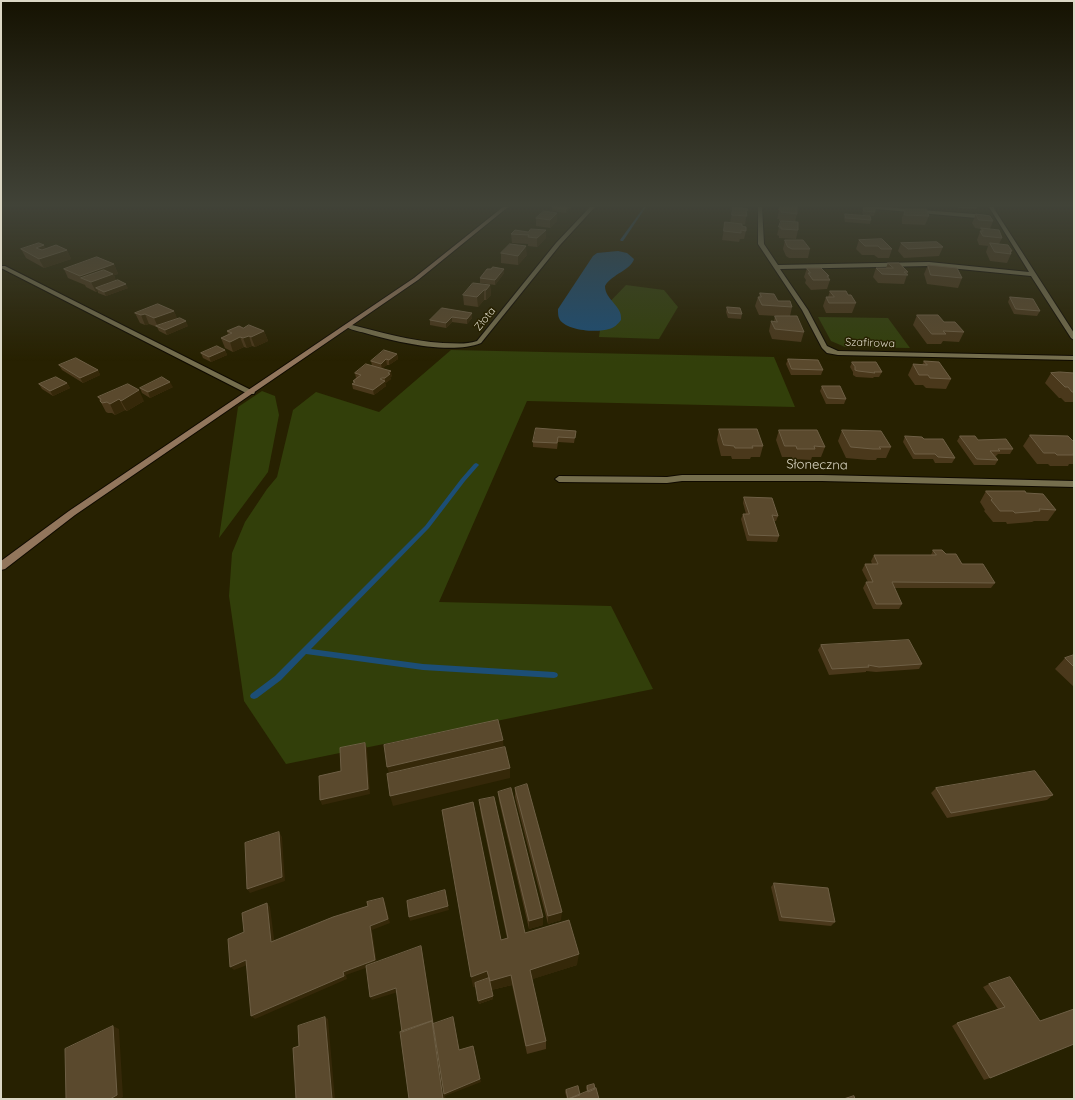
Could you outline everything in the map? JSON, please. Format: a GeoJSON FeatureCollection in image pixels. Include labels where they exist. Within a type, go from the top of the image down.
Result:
{"type":"FeatureCollection","features":[{"type":"Feature","properties":{"kind":"street"},"geometry":{"type":"LineString","coordinates":[[1,566],[72,513],[348,326],[416,279],[442,258]]}},
{"type":"Feature","properties":{"kind":"street","name":"Złota"},"geometry":{"type":"LineString","coordinates":[[348,326],[406,342],[460,346],[474,344],[479,342],[546,258]]}},
{"type":"Feature","properties":{"kind":"street","name":"Szafirowa"},"geometry":{"type":"LineString","coordinates":[[771,258],[805,310],[824,347],[830,351],[845,353],[1074,358]]}},
{"type":"Feature","properties":{"kind":"street"},"geometry":{"type":"LineString","coordinates":[[1024,258],[1074,338]]}},
{"type":"Feature","properties":{"kind":"street"},"geometry":{"type":"LineString","coordinates":[[777,267],[929,264],[1034,274]]}},
{"type":"Feature","properties":{"kind":"street"},"geometry":{"type":"LineString","coordinates":[[3,267],[251,392]]}},
{"type":"Feature","properties":{"kind":"street","name":"Słoneczna"},"geometry":{"type":"LineString","coordinates":[[559,479],[822,478],[1074,484]]}},
{"type":"Feature","properties":{"kind":"green space"},"geometry":{"type":"Polygon","coordinates":[[[626,285],[664,290],[678,307],[659,339],[599,337],[603,309],[626,285]]]}},
{"type":"Feature","properties":{"kind":"green space"},"geometry":{"type":"Polygon","coordinates":[[[818,317],[888,318],[910,348],[845,347],[831,341],[818,317]]]}},
{"type":"Feature","properties":{"kind":"green space"},"geometry":{"type":"Polygon","coordinates":[[[451,350],[774,357],[795,407],[527,401],[439,602],[611,606],[653,689],[286,764],[244,701],[229,596],[232,553],[245,522],[277,477],[293,410],[316,392],[379,412],[451,350]]]}},
{"type":"Feature","properties":{"kind":"green space"},"geometry":{"type":"Polygon","coordinates":[[[262,391],[275,396],[279,415],[268,472],[219,538],[238,407],[262,391]]]}},
{"type":"Feature","properties":{"kind":"water"},"geometry":{"type":"Polygon","coordinates":[[[591,258],[634,259],[629,266],[612,278],[605,286],[608,295],[621,315],[621,320],[613,328],[590,331],[567,326],[559,317],[558,309],[591,258]]]}},
{"type":"Feature","properties":{"kind":"building"},"geometry":{"type":"Polygon","coordinates":[[[93,258],[100,258],[114,264],[80,276],[64,269],[93,258]]]}},
{"type":"Feature","properties":{"kind":"building"},"geometry":{"type":"Polygon","coordinates":[[[888,263],[899,263],[908,272],[904,272],[908,275],[882,274],[876,268],[893,268],[888,263]]]}},
{"type":"Feature","properties":{"kind":"building"},"geometry":{"type":"Polygon","coordinates":[[[928,265],[957,268],[962,278],[931,275],[928,265]]]}},
{"type":"Feature","properties":{"kind":"building"},"geometry":{"type":"Polygon","coordinates":[[[493,267],[504,269],[495,280],[480,278],[487,269],[491,269],[493,267]]]}},
{"type":"Feature","properties":{"kind":"building"},"geometry":{"type":"Polygon","coordinates":[[[807,268],[821,268],[829,276],[827,276],[830,280],[813,280],[808,273],[810,273],[807,268]]]}},
{"type":"Feature","properties":{"kind":"building"},"geometry":{"type":"Polygon","coordinates":[[[104,270],[113,274],[91,282],[81,278],[104,270]]]}},
{"type":"Feature","properties":{"kind":"building"},"geometry":{"type":"Polygon","coordinates":[[[118,280],[126,284],[104,292],[96,288],[118,280]]]}},
{"type":"Feature","properties":{"kind":"building"},"geometry":{"type":"Polygon","coordinates":[[[473,283],[490,285],[477,297],[463,295],[473,283]]]}},
{"type":"Feature","properties":{"kind":"building"},"geometry":{"type":"Polygon","coordinates":[[[830,291],[846,291],[848,295],[851,295],[856,303],[829,303],[826,297],[834,297],[830,291]]]}},
{"type":"Feature","properties":{"kind":"building"},"geometry":{"type":"Polygon","coordinates":[[[760,293],[774,294],[778,301],[790,301],[792,307],[762,305],[758,297],[761,297],[760,293]]]}},
{"type":"Feature","properties":{"kind":"building"},"geometry":{"type":"Polygon","coordinates":[[[1010,297],[1033,299],[1040,311],[1016,309],[1010,297]]]}},
{"type":"Feature","properties":{"kind":"building"},"geometry":{"type":"Polygon","coordinates":[[[158,304],[174,311],[154,318],[145,314],[141,315],[135,313],[158,304]]]}},
{"type":"Feature","properties":{"kind":"building"},"geometry":{"type":"Polygon","coordinates":[[[727,307],[740,308],[742,314],[729,313],[727,307]]]}},
{"type":"Feature","properties":{"kind":"building"},"geometry":{"type":"Polygon","coordinates":[[[442,308],[472,313],[467,319],[452,317],[446,323],[430,320],[442,308]]]}},
{"type":"Feature","properties":{"kind":"building"},"geometry":{"type":"Polygon","coordinates":[[[917,315],[938,315],[944,322],[955,322],[964,332],[943,331],[946,334],[932,334],[917,315]]]}},
{"type":"Feature","properties":{"kind":"building"},"geometry":{"type":"Polygon","coordinates":[[[775,316],[797,316],[804,332],[775,329],[771,321],[777,322],[775,316]]]}},
{"type":"Feature","properties":{"kind":"building"},"geometry":{"type":"Polygon","coordinates":[[[180,318],[186,321],[165,330],[156,326],[180,318]]]}},
{"type":"Feature","properties":{"kind":"building"},"geometry":{"type":"Polygon","coordinates":[[[249,325],[264,331],[251,337],[240,337],[230,342],[221,338],[232,333],[227,331],[239,326],[243,328],[249,325]]]}},
{"type":"Feature","properties":{"kind":"building"},"geometry":{"type":"Polygon","coordinates":[[[217,346],[225,350],[209,357],[201,353],[217,346]]]}},
{"type":"Feature","properties":{"kind":"building"},"geometry":{"type":"Polygon","coordinates":[[[384,350],[397,354],[389,360],[386,359],[381,364],[371,361],[384,350]]]}},
{"type":"Feature","properties":{"kind":"building"},"geometry":{"type":"Polygon","coordinates":[[[76,358],[98,370],[80,378],[59,365],[76,358]]]}},
{"type":"Feature","properties":{"kind":"building"},"geometry":{"type":"Polygon","coordinates":[[[788,359],[818,360],[823,370],[792,369],[788,359]]]}},
{"type":"Feature","properties":{"kind":"building"},"geometry":{"type":"Polygon","coordinates":[[[924,361],[939,362],[951,379],[930,378],[928,375],[919,375],[913,364],[927,365],[924,361]]]}},
{"type":"Feature","properties":{"kind":"building"},"geometry":{"type":"Polygon","coordinates":[[[852,362],[876,362],[882,372],[874,372],[875,373],[855,370],[852,362]]]}},
{"type":"Feature","properties":{"kind":"building"},"geometry":{"type":"Polygon","coordinates":[[[366,364],[391,371],[385,378],[380,379],[385,381],[373,390],[352,384],[355,382],[353,381],[361,375],[355,373],[366,364]]]}},
{"type":"Feature","properties":{"kind":"building"},"geometry":{"type":"Polygon","coordinates":[[[1051,373],[1074,373],[1074,392],[1072,392],[1068,387],[1065,387],[1051,373]]]}},
{"type":"Feature","properties":{"kind":"building"},"geometry":{"type":"Polygon","coordinates":[[[56,377],[67,383],[50,391],[39,384],[56,377]]]}},
{"type":"Feature","properties":{"kind":"building"},"geometry":{"type":"Polygon","coordinates":[[[162,377],[170,382],[148,392],[140,388],[162,377]]]}},
{"type":"Feature","properties":{"kind":"building"},"geometry":{"type":"Polygon","coordinates":[[[128,384],[139,390],[121,401],[119,399],[110,404],[107,402],[102,403],[100,401],[101,399],[98,397],[128,384]]]}},
{"type":"Feature","properties":{"kind":"building"},"geometry":{"type":"Polygon","coordinates":[[[822,386],[840,386],[846,399],[828,398],[822,386]]]}},
{"type":"Feature","properties":{"kind":"building"},"geometry":{"type":"Polygon","coordinates":[[[536,428],[576,431],[575,438],[558,437],[557,443],[533,442],[536,428]]]}},
{"type":"Feature","properties":{"kind":"building"},"geometry":{"type":"Polygon","coordinates":[[[719,429],[757,429],[763,446],[752,446],[753,448],[735,448],[734,446],[724,445],[719,429]]]}},
{"type":"Feature","properties":{"kind":"building"},"geometry":{"type":"Polygon","coordinates":[[[779,430],[817,430],[825,447],[814,446],[815,449],[797,449],[796,446],[785,446],[779,430]]]}},
{"type":"Feature","properties":{"kind":"building"},"geometry":{"type":"Polygon","coordinates":[[[842,430],[881,431],[891,447],[879,447],[881,449],[873,449],[851,447],[842,430]]]}},
{"type":"Feature","properties":{"kind":"building"},"geometry":{"type":"Polygon","coordinates":[[[1030,435],[1068,436],[1074,442],[1074,455],[1044,453],[1030,435]]]}},
{"type":"Feature","properties":{"kind":"building"},"geometry":{"type":"Polygon","coordinates":[[[905,436],[922,437],[924,439],[943,439],[955,458],[938,457],[935,454],[915,454],[905,436]]]}},
{"type":"Feature","properties":{"kind":"building"},"geometry":{"type":"Polygon","coordinates":[[[960,436],[975,436],[978,440],[1006,439],[1013,449],[998,449],[1000,451],[990,451],[998,460],[977,459],[960,436]]]}},
{"type":"Feature","properties":{"kind":"building"},"geometry":{"type":"Polygon","coordinates":[[[986,491],[1025,491],[1026,493],[1043,494],[1056,510],[1039,509],[1040,511],[1015,513],[1013,511],[1000,511],[986,491]]]}},
{"type":"Feature","properties":{"kind":"building"},"geometry":{"type":"Polygon","coordinates":[[[744,497],[772,498],[778,516],[772,515],[779,536],[749,535],[743,514],[749,514],[744,497]]]}},
{"type":"Feature","properties":{"kind":"building"},"geometry":{"type":"Polygon","coordinates":[[[933,550],[942,550],[946,554],[956,554],[962,564],[983,564],[995,583],[892,582],[902,604],[876,604],[866,582],[873,582],[865,564],[878,564],[874,555],[936,555],[933,550]]]}},
{"type":"Feature","properties":{"kind":"building"},"geometry":{"type":"Polygon","coordinates":[[[909,640],[922,664],[879,667],[868,665],[869,667],[832,669],[821,645],[909,640]]]}},
{"type":"Feature","properties":{"kind":"building"},"geometry":{"type":"Polygon","coordinates":[[[1074,655],[1074,667],[1065,658],[1074,655]]]}},
{"type":"Feature","properties":{"kind":"building"},"geometry":{"type":"Polygon","coordinates":[[[498,720],[503,740],[387,767],[384,745],[498,720]]]}},
{"type":"Feature","properties":{"kind":"building"},"geometry":{"type":"Polygon","coordinates":[[[365,743],[368,789],[320,800],[319,776],[341,771],[340,748],[365,743]]]}},
{"type":"Feature","properties":{"kind":"building"},"geometry":{"type":"Polygon","coordinates":[[[505,747],[510,768],[390,796],[387,774],[505,747]]]}},
{"type":"Feature","properties":{"kind":"building"},"geometry":{"type":"Polygon","coordinates":[[[1035,771],[1053,795],[951,813],[936,788],[1035,771]]]}},
{"type":"Feature","properties":{"kind":"building"},"geometry":{"type":"Polygon","coordinates":[[[527,784],[562,912],[548,916],[515,788],[527,784]]]}},
{"type":"Feature","properties":{"kind":"building"},"geometry":{"type":"Polygon","coordinates":[[[511,788],[543,917],[529,921],[498,792],[511,788]]]}},
{"type":"Feature","properties":{"kind":"building"},"geometry":{"type":"Polygon","coordinates":[[[494,797],[525,933],[569,920],[579,954],[530,970],[546,1041],[526,1046],[511,975],[490,981],[487,971],[471,977],[442,810],[473,802],[501,940],[508,938],[479,800],[494,797]]]}},
{"type":"Feature","properties":{"kind":"building"},"geometry":{"type":"Polygon","coordinates":[[[279,832],[282,877],[247,889],[245,843],[279,832]]]}},
{"type":"Feature","properties":{"kind":"building"},"geometry":{"type":"Polygon","coordinates":[[[774,883],[828,888],[835,922],[782,917],[774,883]]]}},
{"type":"Feature","properties":{"kind":"building"},"geometry":{"type":"Polygon","coordinates":[[[445,890],[448,906],[409,917],[407,901],[445,890]]]}},
{"type":"Feature","properties":{"kind":"building"},"geometry":{"type":"Polygon","coordinates":[[[383,898],[388,919],[370,926],[375,960],[343,972],[344,976],[251,1016],[246,960],[230,967],[228,939],[244,932],[242,913],[267,903],[271,942],[333,917],[368,906],[367,902],[383,898]]]}},
{"type":"Feature","properties":{"kind":"building"},"geometry":{"type":"Polygon","coordinates":[[[421,946],[433,1024],[432,1021],[402,1032],[396,988],[370,997],[366,966],[421,946]]]}},
{"type":"Feature","properties":{"kind":"building"},"geometry":{"type":"Polygon","coordinates":[[[1010,977],[1040,1021],[1074,1009],[1074,1044],[990,1078],[957,1023],[1005,1007],[989,984],[1010,977]]]}},
{"type":"Feature","properties":{"kind":"building"},"geometry":{"type":"Polygon","coordinates":[[[489,978],[493,996],[478,1001],[475,983],[489,978]]]}},
{"type":"Feature","properties":{"kind":"building"},"geometry":{"type":"Polygon","coordinates":[[[325,1017],[332,1099],[296,1099],[293,1048],[299,1046],[298,1026],[325,1017]]]}},
{"type":"Feature","properties":{"kind":"building"},"geometry":{"type":"Polygon","coordinates":[[[453,1017],[459,1050],[473,1046],[480,1079],[444,1094],[433,1024],[453,1017]]]}},
{"type":"Feature","properties":{"kind":"building"},"geometry":{"type":"Polygon","coordinates":[[[432,1021],[443,1099],[409,1099],[400,1032],[432,1021]]]}},
{"type":"Feature","properties":{"kind":"building"},"geometry":{"type":"Polygon","coordinates":[[[113,1026],[117,1095],[110,1099],[66,1099],[65,1049],[113,1026]]]}},
{"type":"Feature","properties":{"kind":"building"},"geometry":{"type":"Polygon","coordinates":[[[594,1084],[595,1089],[588,1092],[587,1086],[594,1084]]]}},
{"type":"Feature","properties":{"kind":"building"},"geometry":{"type":"Polygon","coordinates":[[[578,1086],[580,1095],[568,1099],[566,1090],[578,1086]]]}},
{"type":"Feature","properties":{"kind":"building"},"geometry":{"type":"Polygon","coordinates":[[[596,1088],[599,1099],[568,1099],[596,1088]]]}},
{"type":"Feature","properties":{"kind":"building"},"geometry":{"type":"Polygon","coordinates":[[[854,1096],[855,1099],[844,1099],[854,1096]]]}},
{"type":"Feature","properties":{"kind":"waterway"},"geometry":{"type":"LineString","coordinates":[[254,696],[278,678],[427,527],[476,465]]}},
{"type":"Feature","properties":{"kind":"waterway"},"geometry":{"type":"LineString","coordinates":[[307,651],[423,667],[554,675]]}}]}
